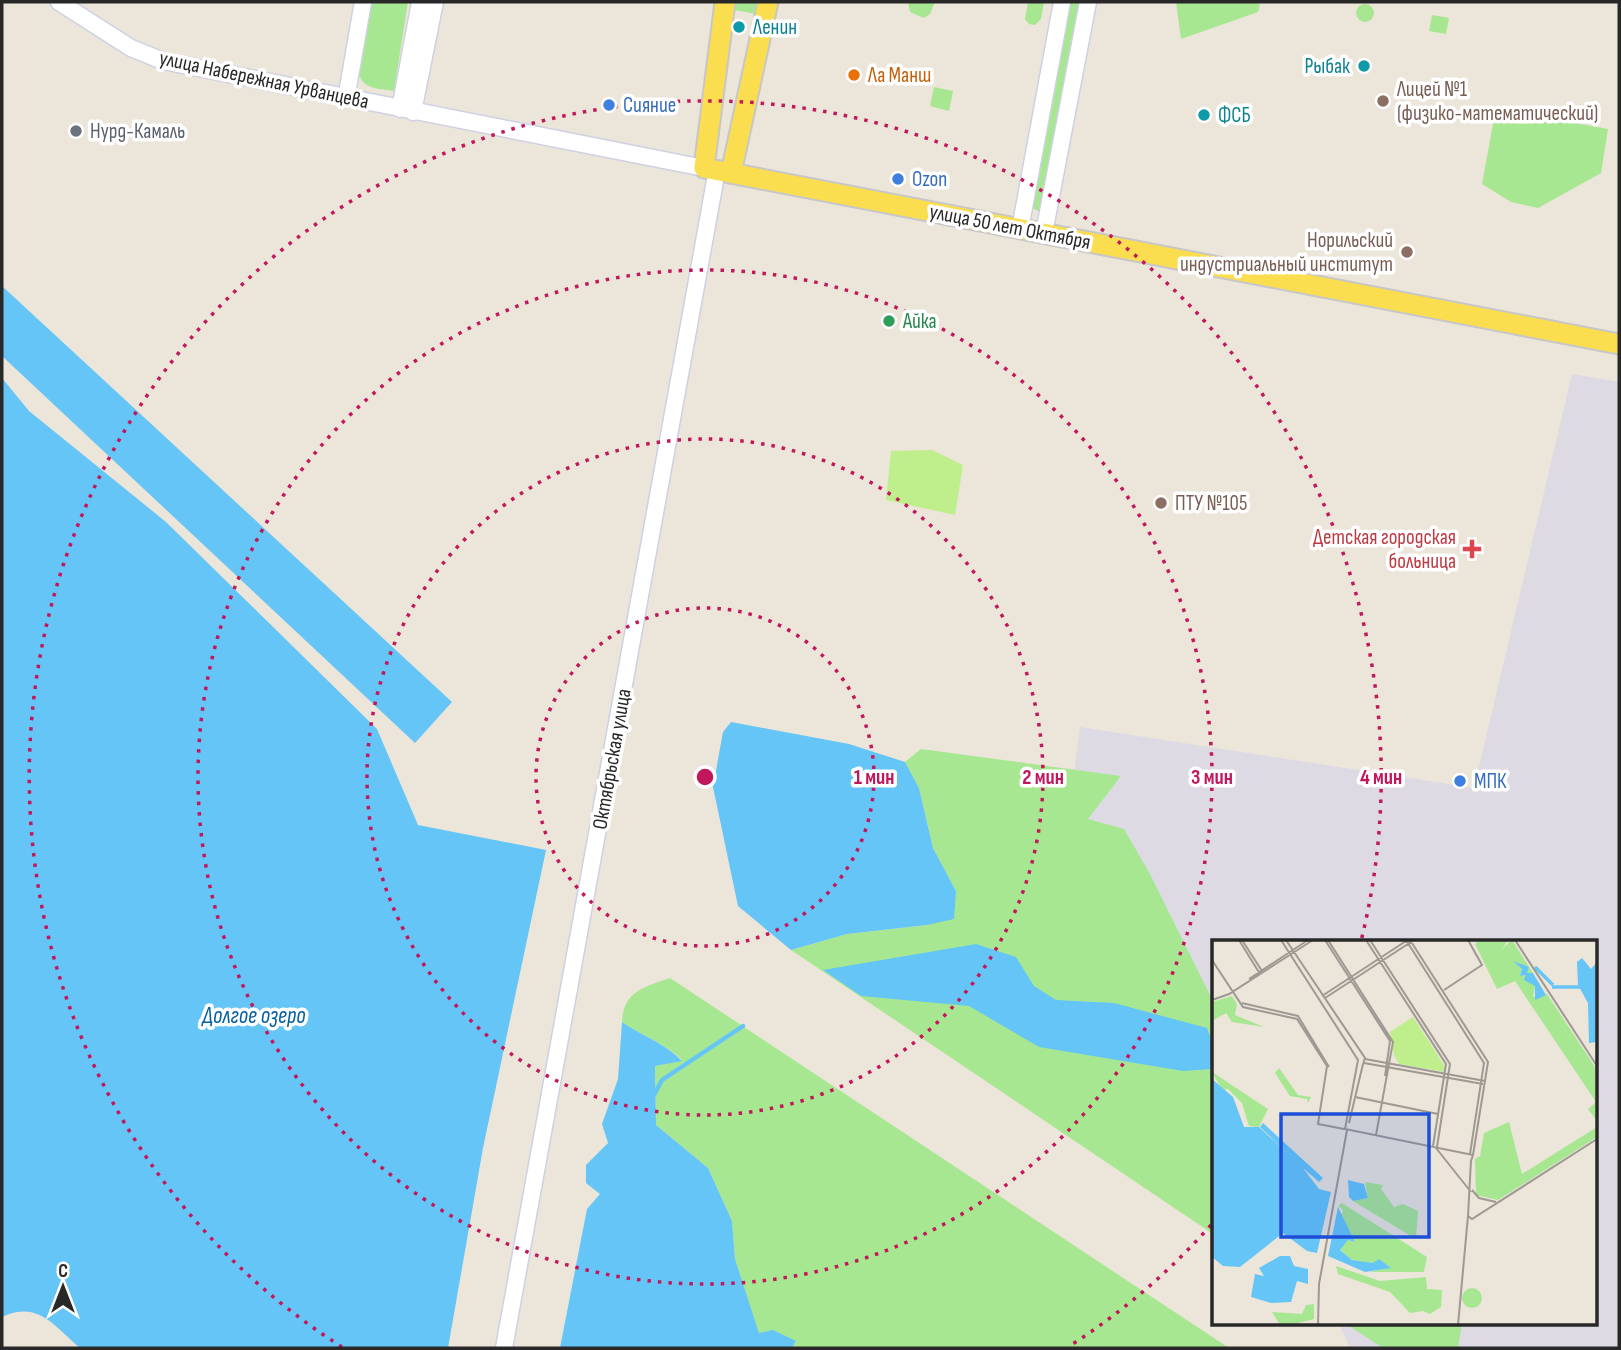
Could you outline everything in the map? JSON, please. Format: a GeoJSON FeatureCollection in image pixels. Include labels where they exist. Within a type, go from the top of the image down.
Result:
{"type":"FeatureCollection","features":[{"type":"Feature","properties":{"kind":"main road"},"geometry":{"type":"LineString","coordinates":[[717,170],[725,2]]}},
{"type":"Feature","properties":{"kind":"main road"},"geometry":{"type":"LineString","coordinates":[[717,170],[768,2]]}},
{"type":"Feature","properties":{"kind":"main road","name":"улица 50 лет Октября"},"geometry":{"type":"LineString","coordinates":[[717,170],[1619,344]]}},
{"type":"Feature","properties":{"kind":"street","name":"улица Набережная Урванцева"},"geometry":{"type":"LineString","coordinates":[[59,2],[131,48],[163,61],[406,111]]}},
{"type":"Feature","properties":{"kind":"street"},"geometry":{"type":"LineString","coordinates":[[346,99],[363,2]]}},
{"type":"Feature","properties":{"kind":"street"},"geometry":{"type":"LineString","coordinates":[[420,2],[423,25]]}},
{"type":"Feature","properties":{"kind":"street"},"geometry":{"type":"LineString","coordinates":[[406,111],[423,25],[435,2]]}},
{"type":"Feature","properties":{"kind":"street"},"geometry":{"type":"LineString","coordinates":[[1020,229],[1062,2]]}},
{"type":"Feature","properties":{"kind":"street"},"geometry":{"type":"LineString","coordinates":[[1044,233],[1088,2]]}},
{"type":"Feature","properties":{"kind":"street","name":"улица 50 лет Октября"},"geometry":{"type":"LineString","coordinates":[[406,111],[717,170]]}},
{"type":"Feature","properties":{"kind":"street","name":"Октябрьская улица"},"geometry":{"type":"LineString","coordinates":[[504,1348],[717,170]]}},
{"type":"Feature","properties":{"kind":"shaded area"},"geometry":{"type":"Polygon","coordinates":[[[1572,374],[1619,382],[1619,1348],[1350,1348],[1340,1326],[1596,1326],[1596,940],[1212,940],[1212,1085],[1066,835],[1080,727],[1474,788],[1572,374]]]}},
{"type":"Feature","properties":{"kind":"green space"},"geometry":{"type":"Polygon","coordinates":[[[371,2],[408,2],[394,91],[367,85],[358,72],[371,2]]]}},
{"type":"Feature","properties":{"kind":"green space"},"geometry":{"type":"Polygon","coordinates":[[[737,2],[758,2],[756,14],[735,10],[737,2]]]}},
{"type":"Feature","properties":{"kind":"green space"},"geometry":{"type":"Polygon","coordinates":[[[908,2],[935,2],[930,14],[924,18],[910,12],[908,2]]]}},
{"type":"Feature","properties":{"kind":"green space"},"geometry":{"type":"Polygon","coordinates":[[[1028,2],[1044,2],[1041,19],[1035,25],[1029,24],[1025,19],[1028,2]]]}},
{"type":"Feature","properties":{"kind":"green space"},"geometry":{"type":"Polygon","coordinates":[[[1069,2],[1081,2],[1042,209],[1038,211],[1031,207],[1069,2]]]}},
{"type":"Feature","properties":{"kind":"green space"},"geometry":{"type":"Polygon","coordinates":[[[1176,2],[1260,4],[1258,12],[1181,39],[1176,2]]]}},
{"type":"Feature","properties":{"kind":"green space"},"geometry":{"type":"Polygon","coordinates":[[[1361,4],[1369,4],[1374,13],[1372,20],[1361,22],[1356,17],[1356,9],[1361,4]]]}},
{"type":"Feature","properties":{"kind":"green space"},"geometry":{"type":"Polygon","coordinates":[[[1432,15],[1449,18],[1446,34],[1429,31],[1432,15]]]}},
{"type":"Feature","properties":{"kind":"green space"},"geometry":{"type":"Polygon","coordinates":[[[934,87],[953,91],[949,111],[930,106],[934,87]]]}},
{"type":"Feature","properties":{"kind":"green space"},"geometry":{"type":"Polygon","coordinates":[[[1496,108],[1608,129],[1601,173],[1538,208],[1511,202],[1482,184],[1496,108]]]}},
{"type":"Feature","properties":{"kind":"green space"},"geometry":{"type":"Polygon","coordinates":[[[932,450],[963,465],[955,515],[886,500],[891,451],[932,450]]]}},
{"type":"Feature","properties":{"kind":"green space"},"geometry":{"type":"Polygon","coordinates":[[[921,749],[1121,776],[1088,819],[1124,829],[1150,874],[1212,999],[1212,1233],[791,950],[847,934],[927,925],[956,891],[933,848],[919,788],[905,762],[921,749]]]}},
{"type":"Feature","properties":{"kind":"green space"},"geometry":{"type":"Polygon","coordinates":[[[670,978],[1229,1348],[792,1348],[796,1342],[759,1334],[735,1259],[732,1221],[708,1168],[656,1125],[655,1066],[682,1060],[622,1022],[626,1003],[631,997],[644,988],[670,978]]]}},
{"type":"Feature","properties":{"kind":"green space"},"geometry":{"type":"Polygon","coordinates":[[[1349,1326],[1462,1326],[1458,1348],[1383,1348],[1349,1326]]]}},
{"type":"Feature","properties":{"kind":"water"},"geometry":{"type":"Polygon","coordinates":[[[2,286],[452,702],[415,743],[2,356],[2,286]]]}},
{"type":"Feature","properties":{"kind":"water","name":"Долгое озеро"},"geometry":{"type":"Polygon","coordinates":[[[2,378],[29,411],[166,522],[377,729],[418,825],[546,850],[483,1148],[448,1348],[80,1348],[53,1324],[36,1314],[26,1312],[2,1317],[2,378]]]}},
{"type":"Feature","properties":{"kind":"water"},"geometry":{"type":"Polygon","coordinates":[[[731,722],[849,744],[905,762],[919,788],[933,848],[956,891],[954,919],[927,925],[847,934],[791,950],[738,906],[713,787],[723,732],[731,722]]]}},
{"type":"Feature","properties":{"kind":"water"},"geometry":{"type":"Polygon","coordinates":[[[976,944],[1016,957],[1034,986],[1056,1000],[1114,1003],[1207,1028],[1212,1041],[1212,1069],[1183,1071],[1039,1047],[969,1006],[861,996],[823,970],[976,944]]]}},
{"type":"Feature","properties":{"kind":"water"},"geometry":{"type":"Polygon","coordinates":[[[622,1022],[668,1049],[682,1061],[655,1066],[656,1125],[708,1168],[732,1221],[735,1259],[759,1333],[773,1330],[796,1341],[792,1348],[560,1348],[587,1209],[600,1194],[586,1183],[586,1165],[608,1143],[602,1124],[618,1079],[622,1022]]]}},
{"type":"Feature","properties":{"kind":"waterway"},"geometry":{"type":"LineString","coordinates":[[654,1095],[662,1080],[743,1026]]}},
{"type":"Feature","properties":{"kind":"place","name":"Ленин"},"geometry":{"type":"Point","coordinates":[739,27]}},
{"type":"Feature","properties":{"kind":"place","name":"Рыбак"},"geometry":{"type":"Point","coordinates":[1364,66]}},
{"type":"Feature","properties":{"kind":"place","name":"Ла Манш"},"geometry":{"type":"Point","coordinates":[854,75]}},
{"type":"Feature","properties":{"kind":"place","name":"Лицей №1 (физико-математический)"},"geometry":{"type":"Point","coordinates":[1383,101]}},
{"type":"Feature","properties":{"kind":"place","name":"Сияние"},"geometry":{"type":"Point","coordinates":[609,105]}},
{"type":"Feature","properties":{"kind":"place","name":"ФСБ"},"geometry":{"type":"Point","coordinates":[1204,115]}},
{"type":"Feature","properties":{"kind":"place","name":"Нурд-Камаль"},"geometry":{"type":"Point","coordinates":[76,131]}},
{"type":"Feature","properties":{"kind":"place","name":"Ozon"},"geometry":{"type":"Point","coordinates":[898,179]}},
{"type":"Feature","properties":{"kind":"place","name":"Норильский индустриальный институт"},"geometry":{"type":"Point","coordinates":[1407,252]}},
{"type":"Feature","properties":{"kind":"place","name":"Айка"},"geometry":{"type":"Point","coordinates":[889,321]}},
{"type":"Feature","properties":{"kind":"place","name":"ПТУ №105"},"geometry":{"type":"Point","coordinates":[1161,503]}},
{"type":"Feature","properties":{"kind":"place","name":"Детская городская больница"},"geometry":{"type":"Point","coordinates":[1472,549]}},
{"type":"Feature","properties":{"kind":"place","name":"МПК"},"geometry":{"type":"Point","coordinates":[1460,781]}}]}
